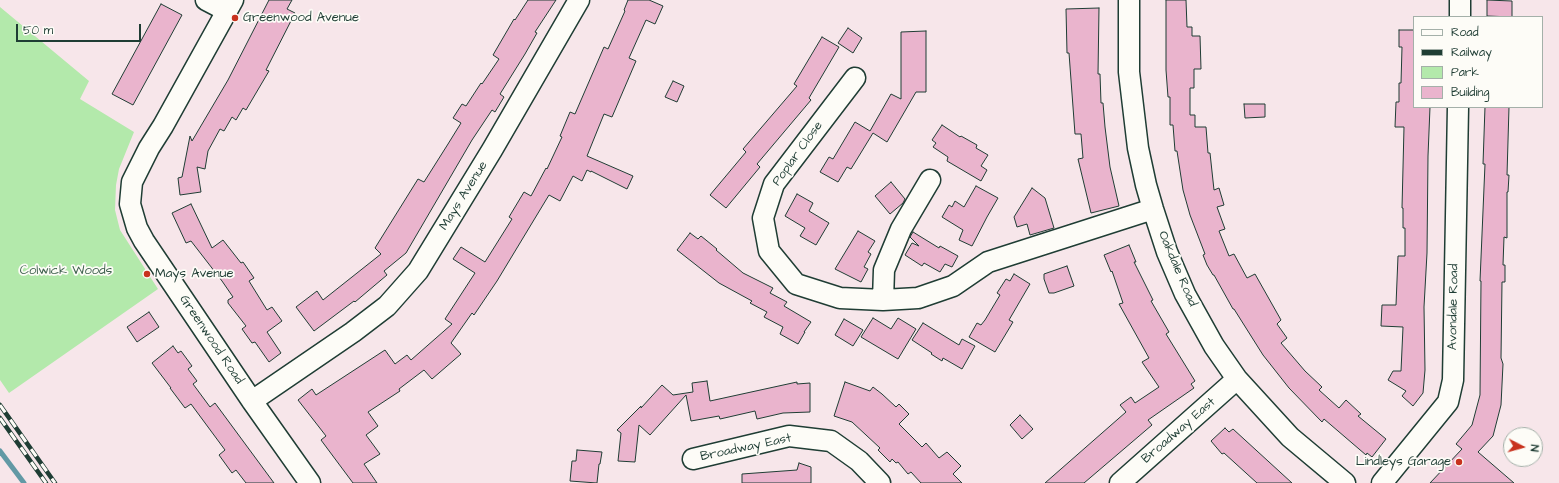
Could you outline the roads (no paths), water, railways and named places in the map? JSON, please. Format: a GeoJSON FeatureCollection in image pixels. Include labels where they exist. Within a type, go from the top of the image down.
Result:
{"type":"FeatureCollection","features":[{"type":"Feature","properties":{"kind":"street"},"geometry":{"type":"LineString","coordinates":[[206,0],[230,6]]}},
{"type":"Feature","properties":{"kind":"street","name":"Mays Avenue"},"geometry":{"type":"LineString","coordinates":[[252,402],[354,332],[387,306],[418,270],[492,150],[579,0]]}},
{"type":"Feature","properties":{"kind":"street","name":"Oakdale Road"},"geometry":{"type":"LineString","coordinates":[[1129,0],[1129,72],[1138,148],[1146,185],[1167,252],[1185,294],[1214,346],[1237,379],[1290,437],[1345,483]]}},
{"type":"Feature","properties":{"kind":"street"},"geometry":{"type":"LineString","coordinates":[[1460,0],[1460,16]]}},
{"type":"Feature","properties":{"kind":"street","name":"Greenwood Road"},"geometry":{"type":"LineString","coordinates":[[230,6],[164,126],[149,148],[132,182],[130,204],[137,228],[144,241],[252,402],[310,483]]}},
{"type":"Feature","properties":{"kind":"street","name":"Poplar Close"},"geometry":{"type":"LineString","coordinates":[[855,78],[774,184],[763,218],[769,251],[796,284],[840,298],[883,300],[918,298],[953,286],[988,262],[1154,209]]}},
{"type":"Feature","properties":{"kind":"street","name":"Avondale Road"},"geometry":{"type":"LineString","coordinates":[[1382,483],[1448,402],[1453,380],[1458,108]]}},
{"type":"Feature","properties":{"kind":"street"},"geometry":{"type":"LineString","coordinates":[[883,300],[884,270],[901,229],[930,180]]}},
{"type":"Feature","properties":{"kind":"street","name":"Broadway East"},"geometry":{"type":"LineString","coordinates":[[1120,483],[1237,379]]}},
{"type":"Feature","properties":{"kind":"street","name":"Broadway East"},"geometry":{"type":"LineString","coordinates":[[693,459],[790,436],[831,441],[859,461],[880,483]]}},
{"type":"Feature","properties":{"kind":"waterway"},"geometry":{"type":"LineString","coordinates":[[0,451],[24,483]]}},
{"type":"Feature","properties":{"kind":"railway"},"geometry":{"type":"LineString","coordinates":[[0,405],[55,483]]}},
{"type":"Feature","properties":{"kind":"railway"},"geometry":{"type":"LineString","coordinates":[[0,418],[46,483]]}},
{"type":"Feature","properties":{"kind":"place","name":"Greenwood Avenue"},"geometry":{"type":"Point","coordinates":[235,18]}},
{"type":"Feature","properties":{"kind":"place","name":"Mays Avenue"},"geometry":{"type":"Point","coordinates":[147,274]}},
{"type":"Feature","properties":{"kind":"place","name":"Lindleys Garage"},"geometry":{"type":"Point","coordinates":[1459,462]}},
{"type":"Feature","properties":{"kind":"park label","name":"Colwick Woods"},"geometry":{"type":"Point","coordinates":[66,271]}}]}
